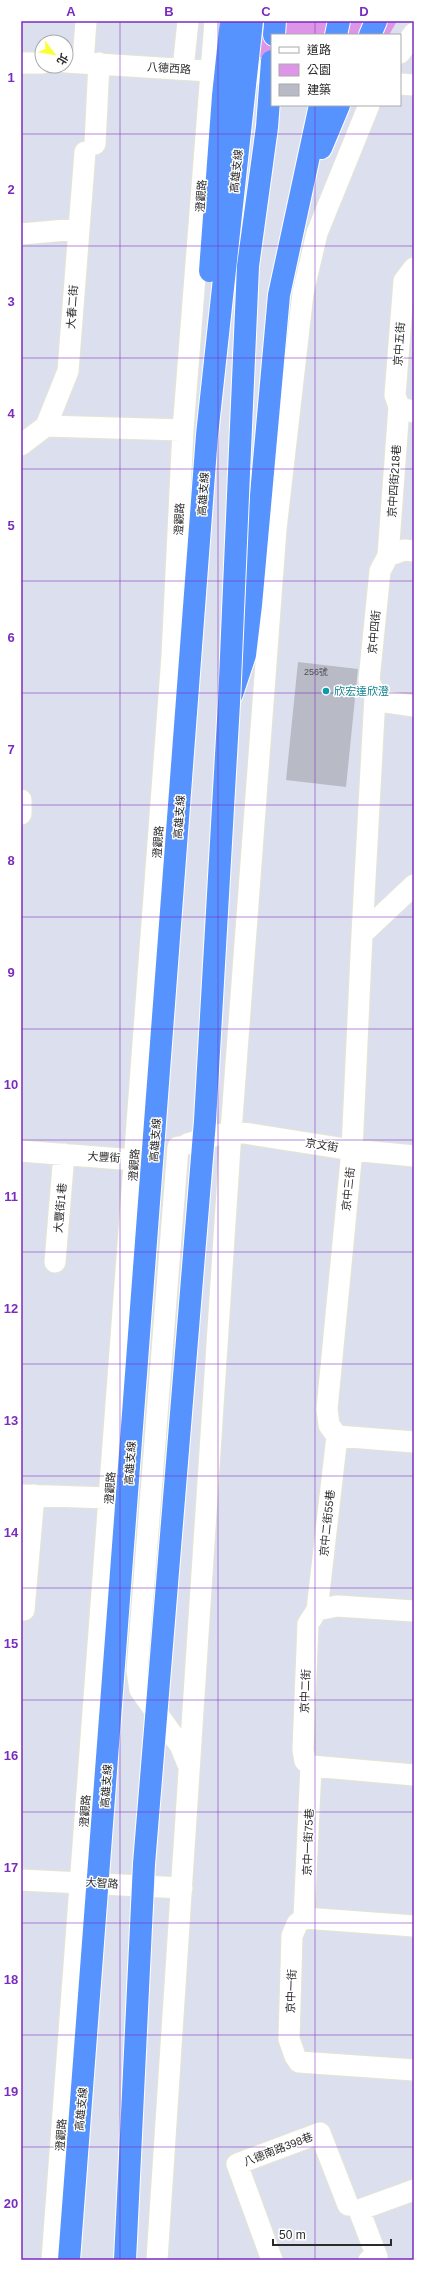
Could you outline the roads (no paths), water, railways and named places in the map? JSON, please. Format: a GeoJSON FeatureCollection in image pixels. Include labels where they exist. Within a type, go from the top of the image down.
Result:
{"type":"FeatureCollection","features":[{"type":"Feature","properties":{"kind":"highway"},"geometry":{"type":"LineString","coordinates":[[207,435],[208,300],[223,96],[231,21]]}},
{"type":"Feature","properties":{"kind":"highway","name":"高雄支線"},"geometry":{"type":"LineString","coordinates":[[69,2260],[207,435],[252,21]]}},
{"type":"Feature","properties":{"kind":"highway"},"geometry":{"type":"LineString","coordinates":[[274,34],[275,21]]}},
{"type":"Feature","properties":{"kind":"highway"},"geometry":{"type":"LineString","coordinates":[[336,34],[339,21]]}},
{"type":"Feature","properties":{"kind":"highway"},"geometry":{"type":"LineString","coordinates":[[370,34],[376,21]]}},
{"type":"Feature","properties":{"kind":"highway"},"geometry":{"type":"LineString","coordinates":[[125,2260],[144,1864],[205,1121],[229,703],[248,266],[267,127],[271,75]]}},
{"type":"Feature","properties":{"kind":"highway"},"geometry":{"type":"LineString","coordinates":[[229,703],[245,655],[279,295],[320,106]]}},
{"type":"Feature","properties":{"kind":"highway"},"geometry":{"type":"LineString","coordinates":[[301,195],[339,106]]}},
{"type":"Feature","properties":{"kind":"street","name":"大春二街"},"geometry":{"type":"LineString","coordinates":[[46,426],[68,371],[78,229],[90,148],[83,63],[86,21]]}},
{"type":"Feature","properties":{"kind":"street"},"geometry":{"type":"LineString","coordinates":[[183,69],[188,21]]}},
{"type":"Feature","properties":{"kind":"street","name":"澄觀路"},"geometry":{"type":"LineString","coordinates":[[52,2260],[172,656],[184,430],[210,70],[215,21]]}},
{"type":"Feature","properties":{"kind":"street"},"geometry":{"type":"LineString","coordinates":[[401,52],[414,33]]}},
{"type":"Feature","properties":{"kind":"street"},"geometry":{"type":"LineString","coordinates":[[21,63],[34,63]]}},
{"type":"Feature","properties":{"kind":"street","name":"八德西路"},"geometry":{"type":"LineString","coordinates":[[83,63],[271,75]]}},
{"type":"Feature","properties":{"kind":"street"},"geometry":{"type":"LineString","coordinates":[[401,84],[414,85]]}},
{"type":"Feature","properties":{"kind":"street"},"geometry":{"type":"LineString","coordinates":[[157,2260],[231,1131],[276,529],[302,293],[317,233],[369,106]]}},
{"type":"Feature","properties":{"kind":"street"},"geometry":{"type":"LineString","coordinates":[[21,234],[78,229]]}},
{"type":"Feature","properties":{"kind":"street","name":"京中五街"},"geometry":{"type":"LineString","coordinates":[[407,410],[395,395],[404,281],[414,268]]}},
{"type":"Feature","properties":{"kind":"street","name":"京中四街218巷"},"geometry":{"type":"LineString","coordinates":[[388,556],[407,410]]}},
{"type":"Feature","properties":{"kind":"street"},"geometry":{"type":"LineString","coordinates":[[21,445],[46,426],[184,430]]}},
{"type":"Feature","properties":{"kind":"street"},"geometry":{"type":"LineString","coordinates":[[388,556],[404,550],[414,551]]}},
{"type":"Feature","properties":{"kind":"street","name":"京中四街"},"geometry":{"type":"LineString","coordinates":[[362,934],[375,696],[369,680],[380,571],[388,556]]}},
{"type":"Feature","properties":{"kind":"street"},"geometry":{"type":"LineString","coordinates":[[375,696],[386,702],[414,706]]}},
{"type":"Feature","properties":{"kind":"street"},"geometry":{"type":"LineString","coordinates":[[21,800],[21,814]]}},
{"type":"Feature","properties":{"kind":"street"},"geometry":{"type":"LineString","coordinates":[[362,934],[414,885]]}},
{"type":"Feature","properties":{"kind":"street","name":"京中三街"},"geometry":{"type":"LineString","coordinates":[[337,1436],[329,1425],[327,1409],[352,1150],[362,934]]}},
{"type":"Feature","properties":{"kind":"street","name":"大豐街"},"geometry":{"type":"LineString","coordinates":[[21,1151],[134,1160],[231,1131]]}},
{"type":"Feature","properties":{"kind":"street","name":"京文街"},"geometry":{"type":"LineString","coordinates":[[231,1131],[352,1150],[414,1156]]}},
{"type":"Feature","properties":{"kind":"street"},"geometry":{"type":"LineString","coordinates":[[178,1147],[137,1671],[140,1690],[180,1745],[190,1770]]}},
{"type":"Feature","properties":{"kind":"street","name":"大豐街1巷"},"geometry":{"type":"LineString","coordinates":[[55,1262],[64,1154]]}},
{"type":"Feature","properties":{"kind":"street"},"geometry":{"type":"LineString","coordinates":[[337,1436],[414,1442]]}},
{"type":"Feature","properties":{"kind":"street","name":"京中二街55巷"},"geometry":{"type":"LineString","coordinates":[[317,1610],[337,1436]]}},
{"type":"Feature","properties":{"kind":"street"},"geometry":{"type":"LineString","coordinates":[[24,1610],[27,1495],[109,1498]]}},
{"type":"Feature","properties":{"kind":"street"},"geometry":{"type":"LineString","coordinates":[[317,1610],[337,1606],[414,1611]]}},
{"type":"Feature","properties":{"kind":"street","name":"京中二街"},"geometry":{"type":"LineString","coordinates":[[311,1766],[305,1761],[303,1750],[308,1624],[317,1610]]}},
{"type":"Feature","properties":{"kind":"street"},"geometry":{"type":"LineString","coordinates":[[311,1766],[414,1775]]}},
{"type":"Feature","properties":{"kind":"street","name":"京中一街75巷"},"geometry":{"type":"LineString","coordinates":[[304,1918],[311,1766]]}},
{"type":"Feature","properties":{"kind":"street","name":"大智路"},"geometry":{"type":"LineString","coordinates":[[21,1880],[182,1888]]}},
{"type":"Feature","properties":{"kind":"street"},"geometry":{"type":"LineString","coordinates":[[304,1918],[414,1926]]}},
{"type":"Feature","properties":{"kind":"street","name":"京中一街"},"geometry":{"type":"LineString","coordinates":[[304,1918],[297,1924],[292,1936],[289,2039],[295,2056],[300,2062],[414,2070]]}},
{"type":"Feature","properties":{"kind":"street","name":"八德南路398巷"},"geometry":{"type":"LineString","coordinates":[[272,2260],[237,2164],[320,2133],[348,2205]]}},
{"type":"Feature","properties":{"kind":"street"},"geometry":{"type":"LineString","coordinates":[[369,2260],[377,2257],[359,2210],[414,2190]]}},
{"type":"Feature","properties":{"kind":"place","name":"欣宏達欣澄"},"geometry":{"type":"Point","coordinates":[326,691]}}]}
